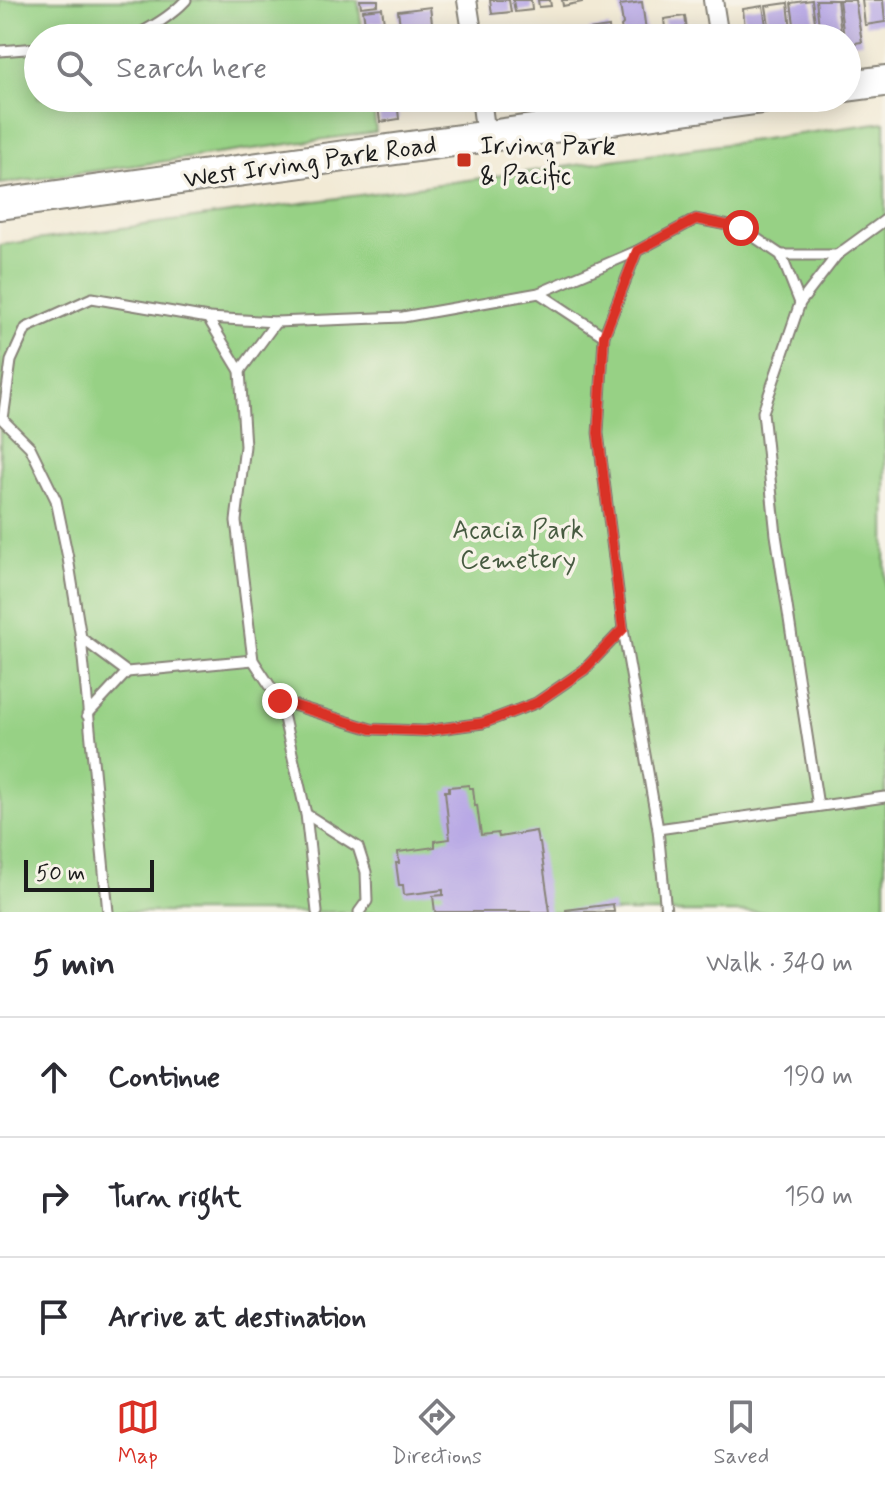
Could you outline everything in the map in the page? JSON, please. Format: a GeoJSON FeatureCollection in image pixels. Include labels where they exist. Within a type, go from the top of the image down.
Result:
{"type":"FeatureCollection","features":[{"type":"Feature","properties":{"kind":"main road"},"geometry":{"type":"LineString","coordinates":[[861,84],[885,81]]}},
{"type":"Feature","properties":{"kind":"main road","name":"West Irving Park Road"},"geometry":{"type":"LineString","coordinates":[[0,204],[647,112]]}},
{"type":"Feature","properties":{"kind":"street"},"geometry":{"type":"LineString","coordinates":[[467,0],[471,24]]}},
{"type":"Feature","properties":{"kind":"street"},"geometry":{"type":"LineString","coordinates":[[713,0],[717,24]]}},
{"type":"Feature","properties":{"kind":"street"},"geometry":{"type":"LineString","coordinates":[[483,112],[486,136]]}},
{"type":"Feature","properties":{"kind":"lane"},"geometry":{"type":"LineString","coordinates":[[157,24],[186,0]]}},
{"type":"Feature","properties":{"kind":"lane"},"geometry":{"type":"LineString","coordinates":[[0,51],[24,49]]}},
{"type":"Feature","properties":{"kind":"lane"},"geometry":{"type":"LineString","coordinates":[[108,912],[81,638],[56,500],[30,447],[1,418],[5,362],[26,328],[92,298],[208,318],[276,322],[403,317],[539,293],[637,251],[696,219],[741,228],[781,255],[837,255]]}},
{"type":"Feature","properties":{"kind":"lane"},"geometry":{"type":"LineString","coordinates":[[818,806],[776,535],[763,412],[800,303],[837,255],[885,220]]}},
{"type":"Feature","properties":{"kind":"lane"},"geometry":{"type":"LineString","coordinates":[[637,251],[604,336],[598,433],[623,629],[658,829],[666,912]]}},
{"type":"Feature","properties":{"kind":"lane"},"geometry":{"type":"LineString","coordinates":[[781,255],[800,303]]}},
{"type":"Feature","properties":{"kind":"lane"},"geometry":{"type":"LineString","coordinates":[[539,293],[604,336]]}},
{"type":"Feature","properties":{"kind":"lane"},"geometry":{"type":"LineString","coordinates":[[208,318],[240,371],[245,446],[236,521],[253,660],[280,701],[306,814],[317,912]]}},
{"type":"Feature","properties":{"kind":"lane"},"geometry":{"type":"LineString","coordinates":[[240,371],[276,322]]}},
{"type":"Feature","properties":{"kind":"lane"},"geometry":{"type":"LineString","coordinates":[[280,701],[371,729],[425,731],[483,723],[536,703],[584,670],[623,629]]}},
{"type":"Feature","properties":{"kind":"lane"},"geometry":{"type":"LineString","coordinates":[[81,638],[127,672]]}},
{"type":"Feature","properties":{"kind":"lane"},"geometry":{"type":"LineString","coordinates":[[87,715],[127,672],[253,660]]}},
{"type":"Feature","properties":{"kind":"lane"},"geometry":{"type":"LineString","coordinates":[[658,829],[885,797]]}},
{"type":"Feature","properties":{"kind":"lane"},"geometry":{"type":"LineString","coordinates":[[306,814],[358,847],[366,872],[367,901],[359,912]]}},
{"type":"Feature","properties":{"kind":"green space"},"geometry":{"type":"Polygon","coordinates":[[[0,0],[358,0],[361,24],[24,24],[24,112],[374,112],[376,132],[0,184],[0,0]]]}},
{"type":"Feature","properties":{"kind":"green space","name":"Acacia Park Cemetery"},"geometry":{"type":"Polygon","coordinates":[[[885,122],[885,912],[0,912],[0,245],[885,122]]]}},
{"type":"Feature","properties":{"kind":"building"},"geometry":{"type":"Polygon","coordinates":[[[360,0],[378,0],[378,5],[361,7],[360,0]]]}},
{"type":"Feature","properties":{"kind":"building"},"geometry":{"type":"Polygon","coordinates":[[[490,0],[509,0],[511,12],[492,14],[490,0]]]}},
{"type":"Feature","properties":{"kind":"building"},"geometry":{"type":"Polygon","coordinates":[[[513,0],[531,0],[532,10],[515,12],[513,0]]]}},
{"type":"Feature","properties":{"kind":"building"},"geometry":{"type":"Polygon","coordinates":[[[538,0],[550,0],[551,6],[539,7],[538,0]]]}},
{"type":"Feature","properties":{"kind":"building"},"geometry":{"type":"Polygon","coordinates":[[[562,0],[581,0],[582,2],[563,6],[562,0]]]}},
{"type":"Feature","properties":{"kind":"building"},"geometry":{"type":"Polygon","coordinates":[[[812,0],[815,24],[794,24],[791,3],[812,0]]]}},
{"type":"Feature","properties":{"kind":"building"},"geometry":{"type":"Polygon","coordinates":[[[816,0],[837,0],[840,24],[819,24],[816,0]]]}},
{"type":"Feature","properties":{"kind":"building"},"geometry":{"type":"Polygon","coordinates":[[[839,0],[855,0],[859,24],[842,24],[839,0]]]}},
{"type":"Feature","properties":{"kind":"building"},"geometry":{"type":"Polygon","coordinates":[[[862,0],[883,0],[885,22],[865,25],[862,0]]]}},
{"type":"Feature","properties":{"kind":"building"},"geometry":{"type":"Polygon","coordinates":[[[642,2],[645,24],[623,24],[620,5],[642,2]]]}},
{"type":"Feature","properties":{"kind":"building"},"geometry":{"type":"Polygon","coordinates":[[[788,3],[790,24],[769,24],[766,6],[788,3]]]}},
{"type":"Feature","properties":{"kind":"building"},"geometry":{"type":"Polygon","coordinates":[[[763,6],[766,24],[745,24],[743,9],[763,6]]]}},
{"type":"Feature","properties":{"kind":"building"},"geometry":{"type":"Polygon","coordinates":[[[430,7],[432,24],[400,24],[398,11],[430,7]]]}},
{"type":"Feature","properties":{"kind":"building"},"geometry":{"type":"Polygon","coordinates":[[[382,8],[384,22],[365,24],[363,10],[382,8]]]}},
{"type":"Feature","properties":{"kind":"building"},"geometry":{"type":"Polygon","coordinates":[[[685,16],[686,24],[665,24],[664,19],[685,16]]]}},
{"type":"Feature","properties":{"kind":"building"},"geometry":{"type":"Polygon","coordinates":[[[379,112],[398,112],[399,119],[380,122],[379,112]]]}},
{"type":"Feature","properties":{"kind":"building"},"geometry":{"type":"Polygon","coordinates":[[[469,785],[473,788],[481,835],[498,833],[499,837],[536,831],[550,912],[435,912],[433,896],[443,895],[443,890],[404,895],[403,885],[399,885],[398,852],[435,847],[435,841],[450,839],[445,791],[449,791],[449,787],[469,785]]]}},
{"type":"Feature","properties":{"kind":"building"},"geometry":{"type":"Polygon","coordinates":[[[613,904],[614,912],[566,912],[566,910],[613,904]]]}},
{"type":"Feature","properties":{"kind":"place","name":"Irving Park & Pacific"},"geometry":{"type":"Point","coordinates":[464,160]}},
{"type":"Feature","properties":{"kind":"route"},"geometry":{"type":"LineString","coordinates":[[280,701],[371,729],[425,731],[483,723],[536,703],[584,670],[623,629],[598,433],[604,336],[637,251],[696,219],[741,228]]}}]}
